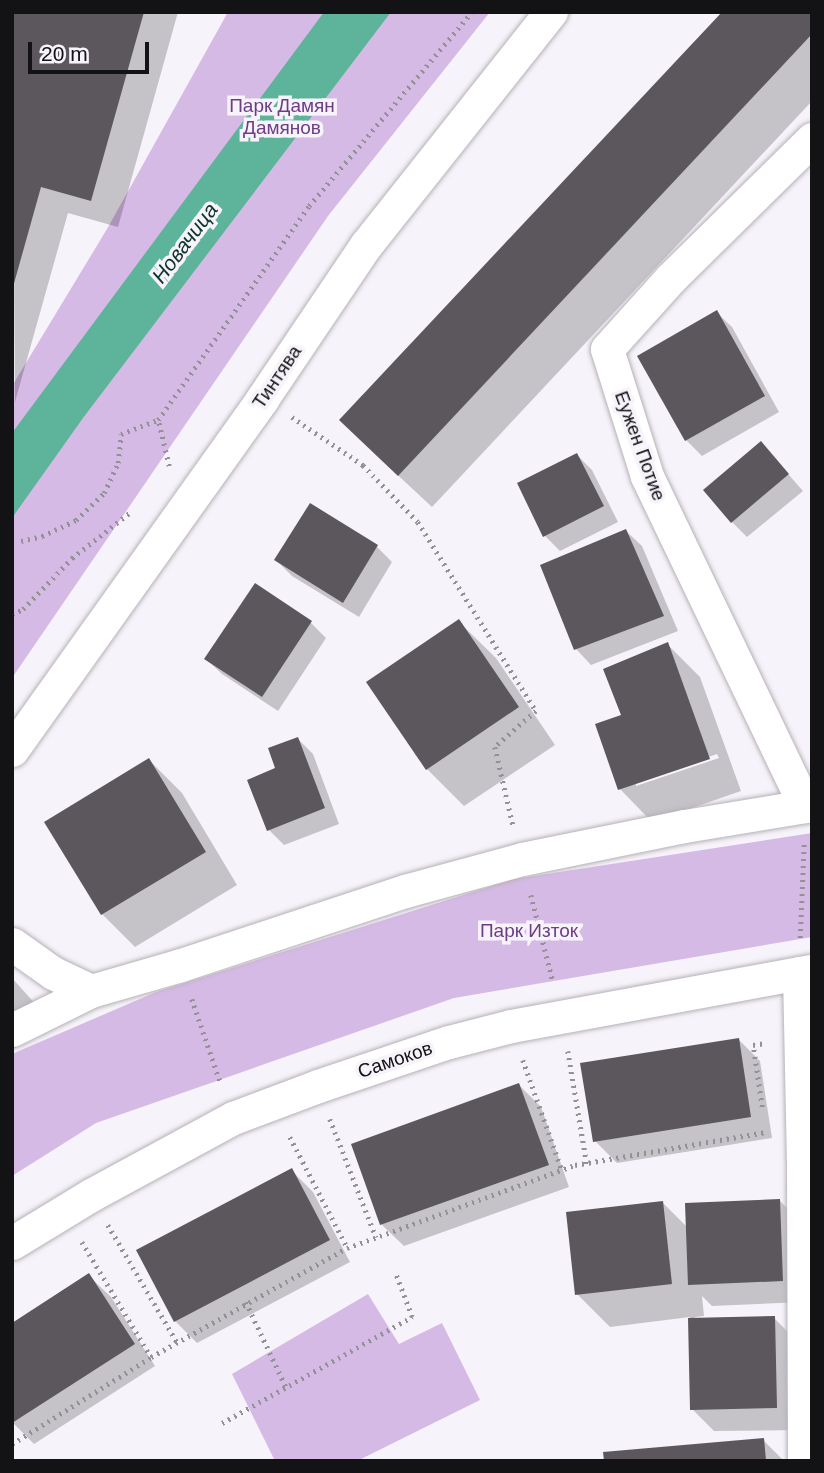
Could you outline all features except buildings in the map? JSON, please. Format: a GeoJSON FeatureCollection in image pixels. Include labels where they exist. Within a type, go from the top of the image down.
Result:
{"type":"FeatureCollection","features":[{"type":"Feature","properties":{"kind":"street","name":"Тинтява"},"geometry":{"type":"LineString","coordinates":[[12,750],[158,546],[366,245],[551,12]]}},
{"type":"Feature","properties":{"kind":"street","name":"Еужен Потие"},"geometry":{"type":"LineString","coordinates":[[808,805],[647,476],[607,349],[671,278],[812,139]]}},
{"type":"Feature","properties":{"kind":"street"},"geometry":{"type":"LineString","coordinates":[[12,1030],[91,990],[181,965],[405,891],[522,859],[684,826],[808,805]]}},
{"type":"Feature","properties":{"kind":"street"},"geometry":{"type":"LineString","coordinates":[[12,944],[53,973],[91,990]]}},
{"type":"Feature","properties":{"kind":"street"},"geometry":{"type":"LineString","coordinates":[[804,1461],[802,1126],[805,972]]}},
{"type":"Feature","properties":{"kind":"street","name":"Самоков"},"geometry":{"type":"LineString","coordinates":[[12,1243],[77,1203],[233,1118],[318,1086],[449,1042],[511,1026],[805,972]]}},
{"type":"Feature","properties":{"kind":"path"},"geometry":{"type":"LineString","coordinates":[[21,541],[42,536],[76,520],[104,493],[118,463],[121,434],[158,420],[309,206],[472,12]]}},
{"type":"Feature","properties":{"kind":"path"},"geometry":{"type":"LineString","coordinates":[[286,413],[363,465],[418,523],[536,712],[495,747],[515,832]]}},
{"type":"Feature","properties":{"kind":"path"},"geometry":{"type":"LineString","coordinates":[[158,420],[170,466],[162,475]]}},
{"type":"Feature","properties":{"kind":"path"},"geometry":{"type":"LineString","coordinates":[[12,614],[23,609],[72,558],[132,511],[139,502]]}},
{"type":"Feature","properties":{"kind":"path"},"geometry":{"type":"LineString","coordinates":[[132,511],[158,546]]}},
{"type":"Feature","properties":{"kind":"path"},"geometry":{"type":"LineString","coordinates":[[805,972],[808,805]]}},
{"type":"Feature","properties":{"kind":"path"},"geometry":{"type":"LineString","coordinates":[[534,906],[550,966]]}},
{"type":"Feature","properties":{"kind":"path"},"geometry":{"type":"LineString","coordinates":[[196,1008],[216,1067]]}},
{"type":"Feature","properties":{"kind":"path"},"geometry":{"type":"LineString","coordinates":[[562,1016],[587,1164]]}},
{"type":"Feature","properties":{"kind":"path"},"geometry":{"type":"LineString","coordinates":[[511,1026],[562,1170]]}},
{"type":"Feature","properties":{"kind":"path"},"geometry":{"type":"LineString","coordinates":[[318,1086],[376,1237]]}},
{"type":"Feature","properties":{"kind":"path"},"geometry":{"type":"LineString","coordinates":[[272,1102],[347,1248]]}},
{"type":"Feature","properties":{"kind":"path"},"geometry":{"type":"LineString","coordinates":[[12,1444],[151,1357],[347,1248],[562,1170],[802,1126]]}},
{"type":"Feature","properties":{"kind":"path"},"geometry":{"type":"LineString","coordinates":[[77,1203],[177,1342]]}},
{"type":"Feature","properties":{"kind":"path"},"geometry":{"type":"LineString","coordinates":[[77,1203],[151,1357]]}},
{"type":"Feature","properties":{"kind":"path"},"geometry":{"type":"LineString","coordinates":[[222,1423],[412,1317],[395,1272]]}},
{"type":"Feature","properties":{"kind":"path"},"geometry":{"type":"LineString","coordinates":[[247,1302],[287,1387]]}},
{"type":"Feature","properties":{"kind":"green space","name":"Парк Дамян Дамянов"},"geometry":{"type":"Polygon","coordinates":[[[228,12],[490,12],[328,216],[12,678],[12,386],[107,229],[228,12]]]}},
{"type":"Feature","properties":{"kind":"green space","name":"Парк Изток"},"geometry":{"type":"Polygon","coordinates":[[[812,833],[812,937],[454,998],[96,1123],[12,1176],[12,1054],[156,992],[514,879],[812,833]]]}},
{"type":"Feature","properties":{"kind":"green space"},"geometry":{"type":"Polygon","coordinates":[[[368,1294],[399,1344],[442,1323],[480,1400],[357,1461],[275,1461],[232,1374],[368,1294]]]}},
{"type":"Feature","properties":{"kind":"water","name":"Новачица"},"geometry":{"type":"Polygon","coordinates":[[[324,12],[391,12],[83,418],[12,518],[12,433],[324,12]]]}}]}
